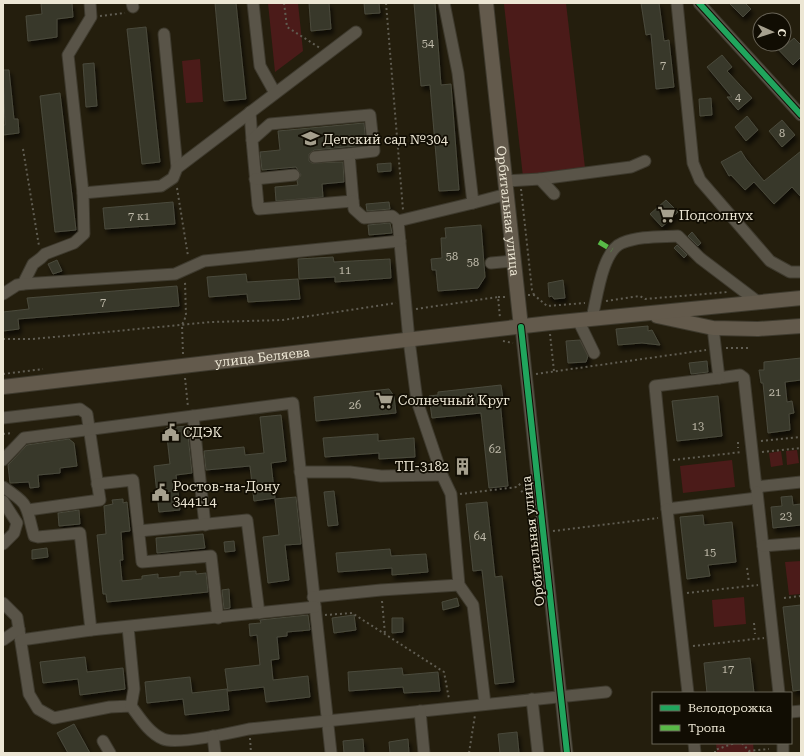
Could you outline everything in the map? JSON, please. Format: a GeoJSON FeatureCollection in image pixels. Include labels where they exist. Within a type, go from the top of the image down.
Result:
{"type":"FeatureCollection","features":[{"type":"Feature","properties":{"kind":"main road","name":"Орбитальная улица"},"geometry":{"type":"LineString","coordinates":[[486,3],[511,185],[514,261],[521,328]]}},
{"type":"Feature","properties":{"kind":"main road"},"geometry":{"type":"LineString","coordinates":[[647,314],[801,298]]}},
{"type":"Feature","properties":{"kind":"main road"},"geometry":{"type":"LineString","coordinates":[[647,314],[713,328],[758,329],[801,326]]}},
{"type":"Feature","properties":{"kind":"main road","name":"улица Беляева"},"geometry":{"type":"LineString","coordinates":[[3,386],[521,328],[592,318],[647,314]]}},
{"type":"Feature","properties":{"kind":"street"},"geometry":{"type":"LineString","coordinates":[[23,284],[33,264],[45,254],[74,243],[84,234],[83,193],[68,56],[91,17],[90,3]]}},
{"type":"Feature","properties":{"kind":"street"},"geometry":{"type":"LineString","coordinates":[[253,3],[260,66],[275,93]]}},
{"type":"Feature","properties":{"kind":"street"},"geometry":{"type":"LineString","coordinates":[[444,3],[458,73],[473,203]]}},
{"type":"Feature","properties":{"kind":"street"},"geometry":{"type":"LineString","coordinates":[[677,3],[694,163],[700,180],[770,261],[790,272],[801,272]]}},
{"type":"Feature","properties":{"kind":"street"},"geometry":{"type":"LineString","coordinates":[[699,3],[801,115]]}},
{"type":"Feature","properties":{"kind":"street"},"geometry":{"type":"LineString","coordinates":[[83,193],[161,186],[250,112],[356,32]]}},
{"type":"Feature","properties":{"kind":"street"},"geometry":{"type":"LineString","coordinates":[[164,34],[175,173]]}},
{"type":"Feature","properties":{"kind":"street"},"geometry":{"type":"LineString","coordinates":[[250,112],[259,209],[353,201]]}},
{"type":"Feature","properties":{"kind":"street"},"geometry":{"type":"LineString","coordinates":[[252,140],[270,124],[370,115],[374,151],[315,157]]}},
{"type":"Feature","properties":{"kind":"street"},"geometry":{"type":"LineString","coordinates":[[349,154],[354,209],[364,218],[392,216],[401,220],[473,203],[511,185],[540,179],[631,167],[645,161]]}},
{"type":"Feature","properties":{"kind":"street"},"geometry":{"type":"LineString","coordinates":[[255,178],[294,175]]}},
{"type":"Feature","properties":{"kind":"street"},"geometry":{"type":"LineString","coordinates":[[540,179],[554,194]]}},
{"type":"Feature","properties":{"kind":"street"},"geometry":{"type":"LineString","coordinates":[[401,220],[400,241],[405,306],[421,414],[442,475],[451,494],[459,585],[473,604],[481,705]]}},
{"type":"Feature","properties":{"kind":"street"},"geometry":{"type":"LineString","coordinates":[[592,318],[606,262],[612,250],[622,243],[637,239],[678,236],[700,258],[758,302]]}},
{"type":"Feature","properties":{"kind":"street"},"geometry":{"type":"LineString","coordinates":[[3,294],[17,285],[23,284],[175,274],[204,261],[400,241]]}},
{"type":"Feature","properties":{"kind":"street"},"geometry":{"type":"LineString","coordinates":[[491,263],[514,261]]}},
{"type":"Feature","properties":{"kind":"street"},"geometry":{"type":"LineString","coordinates":[[578,320],[594,352]]}},
{"type":"Feature","properties":{"kind":"street","name":"Орбитальная улица"},"geometry":{"type":"LineString","coordinates":[[521,328],[567,753]]}},
{"type":"Feature","properties":{"kind":"street"},"geometry":{"type":"LineString","coordinates":[[713,328],[719,378]]}},
{"type":"Feature","properties":{"kind":"street"},"geometry":{"type":"LineString","coordinates":[[688,692],[654,386],[740,375],[744,378],[756,452],[757,493],[779,692]]}},
{"type":"Feature","properties":{"kind":"street"},"geometry":{"type":"LineString","coordinates":[[3,460],[24,438],[293,403],[329,721],[331,753]]}},
{"type":"Feature","properties":{"kind":"street"},"geometry":{"type":"LineString","coordinates":[[3,418],[80,409],[87,414],[100,500],[28,510]]}},
{"type":"Feature","properties":{"kind":"street"},"geometry":{"type":"LineString","coordinates":[[191,416],[205,525]]}},
{"type":"Feature","properties":{"kind":"street"},"geometry":{"type":"LineString","coordinates":[[300,472],[350,472],[381,476],[442,475]]}},
{"type":"Feature","properties":{"kind":"street"},"geometry":{"type":"LineString","coordinates":[[97,484],[134,480],[142,562],[211,556],[218,618]]}},
{"type":"Feature","properties":{"kind":"street"},"geometry":{"type":"LineString","coordinates":[[668,513],[801,482]]}},
{"type":"Feature","properties":{"kind":"street"},"geometry":{"type":"LineString","coordinates":[[3,487],[20,498],[27,506],[34,536],[38,538],[80,533],[92,630]]}},
{"type":"Feature","properties":{"kind":"street"},"geometry":{"type":"LineString","coordinates":[[3,501],[17,523],[14,533],[3,544]]}},
{"type":"Feature","properties":{"kind":"street"},"geometry":{"type":"LineString","coordinates":[[139,531],[247,520],[259,613]]}},
{"type":"Feature","properties":{"kind":"street"},"geometry":{"type":"LineString","coordinates":[[763,546],[801,544]]}},
{"type":"Feature","properties":{"kind":"street"},"geometry":{"type":"LineString","coordinates":[[3,640],[20,634],[128,627],[315,607],[381,590],[459,585]]}},
{"type":"Feature","properties":{"kind":"street"},"geometry":{"type":"LineString","coordinates":[[3,603],[17,617],[28,694],[38,709],[54,718],[110,707],[131,706]]}},
{"type":"Feature","properties":{"kind":"street"},"geometry":{"type":"LineString","coordinates":[[128,627],[134,689],[131,706],[151,731],[170,742],[249,729],[606,692]]}},
{"type":"Feature","properties":{"kind":"street"},"geometry":{"type":"LineString","coordinates":[[532,699],[538,753]]}},
{"type":"Feature","properties":{"kind":"street"},"geometry":{"type":"LineString","coordinates":[[420,711],[424,753]]}},
{"type":"Feature","properties":{"kind":"street"},"geometry":{"type":"LineString","coordinates":[[213,736],[215,753]]}},
{"type":"Feature","properties":{"kind":"street"},"geometry":{"type":"LineString","coordinates":[[103,741],[110,753]]}},
{"type":"Feature","properties":{"kind":"path"},"geometry":{"type":"LineString","coordinates":[[284,3],[287,27],[328,53]]}},
{"type":"Feature","properties":{"kind":"path"},"geometry":{"type":"LineString","coordinates":[[386,3],[401,220]]}},
{"type":"Feature","properties":{"kind":"path"},"geometry":{"type":"LineString","coordinates":[[91,17],[125,14],[132,5]]}},
{"type":"Feature","properties":{"kind":"path"},"geometry":{"type":"LineString","coordinates":[[23,149],[41,258]]}},
{"type":"Feature","properties":{"kind":"path"},"geometry":{"type":"LineString","coordinates":[[175,173],[188,268],[186,316],[182,325],[183,353]]}},
{"type":"Feature","properties":{"kind":"path"},"geometry":{"type":"LineString","coordinates":[[511,185],[532,290],[534,295],[547,306],[596,302],[640,296],[645,299],[744,291]]}},
{"type":"Feature","properties":{"kind":"path"},"geometry":{"type":"LineString","coordinates":[[518,296],[534,295]]}},
{"type":"Feature","properties":{"kind":"path"},"geometry":{"type":"LineString","coordinates":[[3,339],[33,339],[233,321],[283,320],[498,297],[502,341],[514,343],[514,350]]}},
{"type":"Feature","properties":{"kind":"path"},"geometry":{"type":"LineString","coordinates":[[549,306],[554,371]]}},
{"type":"Feature","properties":{"kind":"path"},"geometry":{"type":"LineString","coordinates":[[526,375],[716,348],[751,348]]}},
{"type":"Feature","properties":{"kind":"path"},"geometry":{"type":"LineString","coordinates":[[185,379],[191,416]]}},
{"type":"Feature","properties":{"kind":"path"},"geometry":{"type":"LineString","coordinates":[[761,441],[801,437]]}},
{"type":"Feature","properties":{"kind":"path"},"geometry":{"type":"LineString","coordinates":[[738,442],[738,448]]}},
{"type":"Feature","properties":{"kind":"path"},"geometry":{"type":"LineString","coordinates":[[662,461],[801,448]]}},
{"type":"Feature","properties":{"kind":"path"},"geometry":{"type":"LineString","coordinates":[[521,492],[524,490],[527,478]]}},
{"type":"Feature","properties":{"kind":"path"},"geometry":{"type":"LineString","coordinates":[[451,494],[517,487],[521,484]]}},
{"type":"Feature","properties":{"kind":"path"},"geometry":{"type":"LineString","coordinates":[[544,532],[668,513]]}},
{"type":"Feature","properties":{"kind":"path"},"geometry":{"type":"LineString","coordinates":[[747,568],[749,582]]}},
{"type":"Feature","properties":{"kind":"path"},"geometry":{"type":"LineString","coordinates":[[677,594],[767,584]]}},
{"type":"Feature","properties":{"kind":"path"},"geometry":{"type":"LineString","coordinates":[[381,590],[386,635]]}},
{"type":"Feature","properties":{"kind":"path"},"geometry":{"type":"LineString","coordinates":[[784,598],[801,596]]}},
{"type":"Feature","properties":{"kind":"path"},"geometry":{"type":"LineString","coordinates":[[315,607],[352,613],[444,672],[450,708]]}},
{"type":"Feature","properties":{"kind":"path"},"geometry":{"type":"LineString","coordinates":[[754,623],[755,634]]}},
{"type":"Feature","properties":{"kind":"path"},"geometry":{"type":"LineString","coordinates":[[683,647],[773,637]]}},
{"type":"Feature","properties":{"kind":"path"},"geometry":{"type":"LineString","coordinates":[[469,753],[481,705]]}},
{"type":"Feature","properties":{"kind":"path"},"geometry":{"type":"LineString","coordinates":[[249,729],[251,753]]}},
{"type":"Feature","properties":{"kind":"path"},"geometry":{"type":"LineString","coordinates":[[715,753],[715,750],[732,744]]}},
{"type":"Feature","properties":{"kind":"path"},"geometry":{"type":"LineString","coordinates":[[743,744],[749,751],[769,749]]}},
{"type":"Feature","properties":{"kind":"shaded area"},"geometry":{"type":"Polygon","coordinates":[[[268,3],[298,3],[303,51],[275,72],[268,3]]]}},
{"type":"Feature","properties":{"kind":"shaded area"},"geometry":{"type":"Polygon","coordinates":[[[566,3],[585,168],[523,177],[504,4],[566,3]]]}},
{"type":"Feature","properties":{"kind":"shaded area"},"geometry":{"type":"Polygon","coordinates":[[[200,59],[203,102],[186,103],[182,61],[200,59]]]}},
{"type":"Feature","properties":{"kind":"shaded area"},"geometry":{"type":"Polygon","coordinates":[[[797,450],[799,463],[787,465],[786,451],[797,450]]]}},
{"type":"Feature","properties":{"kind":"shaded area"},"geometry":{"type":"Polygon","coordinates":[[[781,451],[783,465],[771,467],[769,453],[781,451]]]}},
{"type":"Feature","properties":{"kind":"shaded area"},"geometry":{"type":"Polygon","coordinates":[[[732,460],[735,487],[683,493],[680,466],[732,460]]]}},
{"type":"Feature","properties":{"kind":"shaded area"},"geometry":{"type":"Polygon","coordinates":[[[801,561],[801,594],[789,595],[785,562],[801,561]]]}},
{"type":"Feature","properties":{"kind":"shaded area"},"geometry":{"type":"Polygon","coordinates":[[[744,597],[746,624],[714,627],[712,600],[744,597]]]}},
{"type":"Feature","properties":{"kind":"shaded area"},"geometry":{"type":"Polygon","coordinates":[[[716,744],[753,744],[754,753],[717,753],[716,744]]]}},
{"type":"Feature","properties":{"kind":"building"},"geometry":{"type":"Polygon","coordinates":[[[41,3],[72,3],[73,17],[57,19],[57,37],[28,41],[26,16],[42,14],[41,3]]]}},
{"type":"Feature","properties":{"kind":"building"},"geometry":{"type":"Polygon","coordinates":[[[215,3],[236,3],[246,99],[224,101],[215,3]]]}},
{"type":"Feature","properties":{"kind":"building"},"geometry":{"type":"Polygon","coordinates":[[[309,3],[329,3],[331,29],[311,31],[309,3]]]}},
{"type":"Feature","properties":{"kind":"building"},"geometry":{"type":"Polygon","coordinates":[[[364,3],[379,3],[380,13],[365,14],[364,3]]]}},
{"type":"Feature","properties":{"kind":"building"},"geometry":{"type":"Polygon","coordinates":[[[414,3],[435,3],[441,85],[451,84],[459,190],[439,191],[430,85],[421,86],[414,3]]]}},
{"type":"Feature","properties":{"kind":"building"},"geometry":{"type":"Polygon","coordinates":[[[641,3],[659,3],[664,41],[669,40],[674,87],[656,89],[651,34],[646,35],[641,3]]]}},
{"type":"Feature","properties":{"kind":"building"},"geometry":{"type":"Polygon","coordinates":[[[729,3],[745,3],[751,9],[743,17],[729,3]]]}},
{"type":"Feature","properties":{"kind":"building"},"geometry":{"type":"Polygon","coordinates":[[[146,27],[160,162],[142,164],[127,29],[146,27]]]}},
{"type":"Feature","properties":{"kind":"building"},"geometry":{"type":"Polygon","coordinates":[[[794,38],[801,45],[801,57],[793,65],[781,52],[792,52],[792,40],[794,38]]]}},
{"type":"Feature","properties":{"kind":"building"},"geometry":{"type":"Polygon","coordinates":[[[722,55],[732,67],[727,71],[752,98],[738,110],[727,97],[732,97],[707,67],[722,55]]]}},
{"type":"Feature","properties":{"kind":"building"},"geometry":{"type":"Polygon","coordinates":[[[94,63],[97,106],[86,107],[83,64],[94,63]]]}},
{"type":"Feature","properties":{"kind":"building"},"geometry":{"type":"Polygon","coordinates":[[[3,70],[9,70],[14,119],[18,119],[19,133],[3,135],[3,125],[5,125],[3,70]]]}},
{"type":"Feature","properties":{"kind":"building"},"geometry":{"type":"Polygon","coordinates":[[[60,93],[76,230],[55,232],[40,96],[60,93]]]}},
{"type":"Feature","properties":{"kind":"building"},"geometry":{"type":"Polygon","coordinates":[[[711,98],[712,115],[700,116],[699,99],[711,98]]]}},
{"type":"Feature","properties":{"kind":"building"},"geometry":{"type":"Polygon","coordinates":[[[747,116],[758,130],[746,141],[735,127],[747,116]]]}},
{"type":"Feature","properties":{"kind":"building"},"geometry":{"type":"Polygon","coordinates":[[[782,120],[795,135],[782,147],[769,131],[782,120]]]}},
{"type":"Feature","properties":{"kind":"building"},"geometry":{"type":"Polygon","coordinates":[[[364,123],[366,145],[314,150],[309,154],[309,161],[312,163],[343,162],[344,182],[322,184],[323,197],[276,201],[275,187],[298,185],[297,181],[301,175],[296,167],[262,170],[260,152],[280,150],[278,131],[364,123]]]}},
{"type":"Feature","properties":{"kind":"building"},"geometry":{"type":"Polygon","coordinates":[[[741,151],[764,181],[801,151],[801,197],[792,187],[774,204],[754,182],[745,190],[731,175],[729,176],[721,162],[741,151]]]}},
{"type":"Feature","properties":{"kind":"building"},"geometry":{"type":"Polygon","coordinates":[[[391,163],[391,171],[378,172],[377,164],[391,163]]]}},
{"type":"Feature","properties":{"kind":"building"},"geometry":{"type":"Polygon","coordinates":[[[666,200],[678,212],[662,227],[650,214],[666,200]]]}},
{"type":"Feature","properties":{"kind":"building"},"geometry":{"type":"Polygon","coordinates":[[[173,202],[175,224],[105,229],[103,208],[173,202]]]}},
{"type":"Feature","properties":{"kind":"building"},"geometry":{"type":"Polygon","coordinates":[[[389,202],[390,209],[367,211],[366,204],[389,202]]]}},
{"type":"Feature","properties":{"kind":"building"},"geometry":{"type":"Polygon","coordinates":[[[390,223],[392,233],[369,235],[368,225],[390,223]]]}},
{"type":"Feature","properties":{"kind":"building"},"geometry":{"type":"Polygon","coordinates":[[[481,225],[485,277],[478,288],[438,291],[436,270],[432,270],[431,259],[442,258],[441,238],[446,238],[445,228],[481,225]]]}},
{"type":"Feature","properties":{"kind":"building"},"geometry":{"type":"Polygon","coordinates":[[[692,232],[701,243],[698,246],[688,236],[692,232]]]}},
{"type":"Feature","properties":{"kind":"building"},"geometry":{"type":"Polygon","coordinates":[[[677,245],[687,255],[684,258],[674,248],[677,245]]]}},
{"type":"Feature","properties":{"kind":"building"},"geometry":{"type":"Polygon","coordinates":[[[333,257],[334,262],[390,259],[391,278],[335,282],[335,277],[299,279],[298,259],[333,257]]]}},
{"type":"Feature","properties":{"kind":"building"},"geometry":{"type":"Polygon","coordinates":[[[57,260],[62,271],[53,274],[48,264],[57,260]]]}},
{"type":"Feature","properties":{"kind":"building"},"geometry":{"type":"Polygon","coordinates":[[[246,274],[247,282],[298,279],[300,299],[248,302],[247,294],[209,297],[207,277],[246,274]]]}},
{"type":"Feature","properties":{"kind":"building"},"geometry":{"type":"Polygon","coordinates":[[[563,280],[565,298],[554,299],[552,296],[549,297],[548,283],[563,280]]]}},
{"type":"Feature","properties":{"kind":"building"},"geometry":{"type":"Polygon","coordinates":[[[177,286],[179,306],[18,319],[19,329],[3,331],[3,312],[29,309],[27,298],[177,286]]]}},
{"type":"Feature","properties":{"kind":"building"},"geometry":{"type":"Polygon","coordinates":[[[648,326],[648,331],[652,330],[660,345],[642,343],[618,345],[616,329],[648,326]]]}},
{"type":"Feature","properties":{"kind":"building"},"geometry":{"type":"Polygon","coordinates":[[[580,340],[588,356],[586,362],[568,363],[566,341],[580,340]]]}},
{"type":"Feature","properties":{"kind":"building"},"geometry":{"type":"Polygon","coordinates":[[[801,358],[801,380],[785,382],[787,402],[792,401],[794,413],[789,414],[790,430],[768,433],[763,383],[761,383],[759,370],[764,370],[764,362],[801,358]]]}},
{"type":"Feature","properties":{"kind":"building"},"geometry":{"type":"Polygon","coordinates":[[[707,361],[708,372],[691,374],[689,363],[707,361]]]}},
{"type":"Feature","properties":{"kind":"building"},"geometry":{"type":"Polygon","coordinates":[[[501,385],[503,399],[500,400],[508,486],[489,488],[481,413],[432,418],[429,396],[438,395],[438,392],[501,385]]]}},
{"type":"Feature","properties":{"kind":"building"},"geometry":{"type":"Polygon","coordinates":[[[389,389],[394,396],[396,413],[316,421],[314,397],[389,389]]]}},
{"type":"Feature","properties":{"kind":"building"},"geometry":{"type":"Polygon","coordinates":[[[718,396],[722,436],[677,441],[672,401],[718,396]]]}},
{"type":"Feature","properties":{"kind":"building"},"geometry":{"type":"Polygon","coordinates":[[[281,415],[286,461],[271,463],[275,498],[254,501],[250,466],[206,470],[204,451],[244,447],[245,455],[264,453],[260,417],[281,415]]]}},
{"type":"Feature","properties":{"kind":"building"},"geometry":{"type":"Polygon","coordinates":[[[187,426],[192,473],[176,475],[180,510],[159,512],[154,466],[170,464],[166,428],[187,426]]]}},
{"type":"Feature","properties":{"kind":"building"},"geometry":{"type":"Polygon","coordinates":[[[378,434],[378,441],[414,438],[415,457],[379,459],[379,453],[325,457],[323,438],[378,434]]]}},
{"type":"Feature","properties":{"kind":"building"},"geometry":{"type":"Polygon","coordinates":[[[69,439],[74,443],[77,466],[60,468],[60,473],[38,475],[39,487],[30,488],[29,482],[10,483],[8,465],[27,445],[69,439]]]}},
{"type":"Feature","properties":{"kind":"building","name":"ТП-3182"},"geometry":{"type":"Polygon","coordinates":[[[466,457],[468,473],[458,474],[457,458],[466,457]]]}},
{"type":"Feature","properties":{"kind":"building"},"geometry":{"type":"Polygon","coordinates":[[[334,491],[338,525],[328,526],[324,492],[334,491]]]}},
{"type":"Feature","properties":{"kind":"building"},"geometry":{"type":"Polygon","coordinates":[[[792,496],[793,505],[801,504],[801,525],[773,528],[771,507],[782,506],[781,497],[792,496]]]}},
{"type":"Feature","properties":{"kind":"building"},"geometry":{"type":"Polygon","coordinates":[[[296,497],[301,544],[285,545],[289,580],[268,583],[263,537],[279,535],[275,499],[296,497]]]}},
{"type":"Feature","properties":{"kind":"building"},"geometry":{"type":"Polygon","coordinates":[[[123,499],[123,503],[127,502],[130,531],[121,532],[123,560],[120,560],[122,581],[142,579],[142,576],[158,574],[158,578],[180,576],[180,572],[196,571],[196,574],[206,573],[208,592],[107,602],[106,594],[103,594],[97,535],[106,534],[104,506],[113,504],[112,500],[123,499]]]}},
{"type":"Feature","properties":{"kind":"building"},"geometry":{"type":"Polygon","coordinates":[[[487,502],[495,577],[502,576],[514,682],[495,684],[482,570],[473,571],[466,504],[487,502]]]}},
{"type":"Feature","properties":{"kind":"building"},"geometry":{"type":"Polygon","coordinates":[[[79,510],[80,524],[59,526],[58,513],[79,510]]]}},
{"type":"Feature","properties":{"kind":"building"},"geometry":{"type":"Polygon","coordinates":[[[703,515],[704,525],[732,522],[736,562],[708,565],[710,576],[687,579],[680,517],[703,515]]]}},
{"type":"Feature","properties":{"kind":"building"},"geometry":{"type":"Polygon","coordinates":[[[203,534],[205,548],[157,553],[156,538],[203,534]]]}},
{"type":"Feature","properties":{"kind":"building"},"geometry":{"type":"Polygon","coordinates":[[[234,541],[235,551],[225,552],[224,542],[234,541]]]}},
{"type":"Feature","properties":{"kind":"building"},"geometry":{"type":"Polygon","coordinates":[[[47,548],[48,557],[32,559],[32,550],[47,548]]]}},
{"type":"Feature","properties":{"kind":"building"},"geometry":{"type":"Polygon","coordinates":[[[390,549],[391,556],[426,554],[428,572],[392,575],[392,568],[338,572],[336,553],[390,549]]]}},
{"type":"Feature","properties":{"kind":"building"},"geometry":{"type":"Polygon","coordinates":[[[229,589],[230,608],[224,609],[222,590],[229,589]]]}},
{"type":"Feature","properties":{"kind":"building"},"geometry":{"type":"Polygon","coordinates":[[[457,598],[459,606],[443,610],[442,602],[457,598]]]}},
{"type":"Feature","properties":{"kind":"building"},"geometry":{"type":"Polygon","coordinates":[[[801,605],[801,690],[793,691],[783,607],[801,605]]]}},
{"type":"Feature","properties":{"kind":"building"},"geometry":{"type":"Polygon","coordinates":[[[308,615],[310,630],[287,632],[287,636],[277,637],[279,659],[271,660],[273,680],[308,676],[310,697],[266,702],[264,687],[228,691],[225,669],[260,665],[257,635],[250,636],[249,624],[261,623],[260,620],[308,615]]]}},
{"type":"Feature","properties":{"kind":"building"},"geometry":{"type":"Polygon","coordinates":[[[354,615],[356,630],[334,633],[332,618],[354,615]]]}},
{"type":"Feature","properties":{"kind":"building"},"geometry":{"type":"Polygon","coordinates":[[[392,618],[403,618],[403,632],[392,633],[392,618]]]}},
{"type":"Feature","properties":{"kind":"building"},"geometry":{"type":"Polygon","coordinates":[[[85,657],[87,672],[123,668],[125,689],[80,695],[78,679],[43,683],[40,662],[85,657]]]}},
{"type":"Feature","properties":{"kind":"building"},"geometry":{"type":"Polygon","coordinates":[[[750,658],[754,692],[707,692],[704,663],[750,658]]]}},
{"type":"Feature","properties":{"kind":"building"},"geometry":{"type":"Polygon","coordinates":[[[402,668],[403,675],[438,672],[440,691],[404,693],[403,687],[349,691],[348,672],[402,668]]]}},
{"type":"Feature","properties":{"kind":"building"},"geometry":{"type":"Polygon","coordinates":[[[190,677],[192,693],[227,689],[229,710],[185,715],[183,699],[147,703],[145,682],[190,677]]]}},
{"type":"Feature","properties":{"kind":"building"},"geometry":{"type":"Polygon","coordinates":[[[74,724],[90,753],[68,753],[57,733],[74,724]]]}},
{"type":"Feature","properties":{"kind":"building"},"geometry":{"type":"Polygon","coordinates":[[[517,732],[519,753],[500,753],[498,734],[517,732]]]}},
{"type":"Feature","properties":{"kind":"building"},"geometry":{"type":"Polygon","coordinates":[[[363,739],[364,753],[344,753],[343,741],[363,739]]]}},
{"type":"Feature","properties":{"kind":"building"},"geometry":{"type":"Polygon","coordinates":[[[408,739],[409,753],[390,753],[389,742],[408,739]]]}},
{"type":"Feature","properties":{"kind":"marked path"},"geometry":{"type":"LineString","coordinates":[[599,242],[612,250]]}},
{"type":"Feature","properties":{"kind":"cycle path"},"geometry":{"type":"LineString","coordinates":[[699,3],[801,115]]}},
{"type":"Feature","properties":{"kind":"cycle path"},"geometry":{"type":"LineString","coordinates":[[521,327],[567,753]]}},
{"type":"Feature","properties":{"kind":"place","name":"Детский сад №304"},"geometry":{"type":"Point","coordinates":[310,139]}},
{"type":"Feature","properties":{"kind":"place","name":"Подсолнух"},"geometry":{"type":"Point","coordinates":[666,215]}},
{"type":"Feature","properties":{"kind":"place","name":"Солнечный Круг"},"geometry":{"type":"Point","coordinates":[385,400]}},
{"type":"Feature","properties":{"kind":"place","name":"СДЭК"},"geometry":{"type":"Point","coordinates":[170,432]}},
{"type":"Feature","properties":{"kind":"place","name":"ТП-3182"},"geometry":{"type":"Point","coordinates":[462,466]}},
{"type":"Feature","properties":{"kind":"place","name":"Ростов-на-Дону 344114"},"geometry":{"type":"Point","coordinates":[160,493]}}]}
